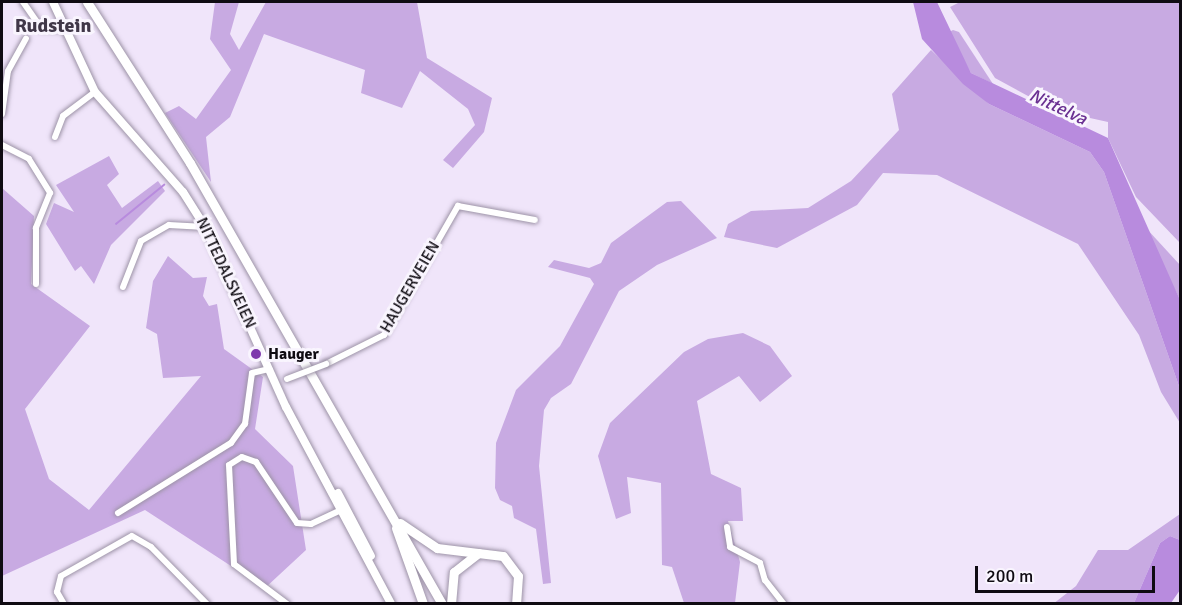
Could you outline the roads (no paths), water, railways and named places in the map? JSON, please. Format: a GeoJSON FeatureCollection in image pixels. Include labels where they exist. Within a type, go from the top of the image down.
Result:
{"type":"FeatureCollection","features":[{"type":"Feature","properties":{"kind":"highway"},"geometry":{"type":"LineString","coordinates":[[81,2],[302,361]]}},
{"type":"Feature","properties":{"kind":"highway"},"geometry":{"type":"LineString","coordinates":[[87,2],[175,138],[442,603]]}},
{"type":"Feature","properties":{"kind":"highway"},"geometry":{"type":"LineString","coordinates":[[394,517],[436,548],[500,554],[515,567],[520,583],[516,603]]}},
{"type":"Feature","properties":{"kind":"highway"},"geometry":{"type":"LineString","coordinates":[[394,517],[423,603]]}},
{"type":"Feature","properties":{"kind":"highway"},"geometry":{"type":"LineString","coordinates":[[451,603],[457,568],[483,551]]}},
{"type":"Feature","properties":{"kind":"main road","name":"NITTEDALSVEIEN"},"geometry":{"type":"LineString","coordinates":[[53,2],[95,93],[183,192],[205,227],[276,384],[391,603]]}},
{"type":"Feature","properties":{"kind":"street"},"geometry":{"type":"LineString","coordinates":[[22,2],[41,28],[65,29]]}},
{"type":"Feature","properties":{"kind":"street"},"geometry":{"type":"LineString","coordinates":[[2,114],[8,71],[26,39]]}},
{"type":"Feature","properties":{"kind":"street"},"geometry":{"type":"LineString","coordinates":[[55,137],[63,116],[95,93]]}},
{"type":"Feature","properties":{"kind":"street"},"geometry":{"type":"LineString","coordinates":[[2,145],[29,159],[50,193],[36,228],[36,284]]}},
{"type":"Feature","properties":{"kind":"street","name":"HAUGERVEIEN"},"geometry":{"type":"LineString","coordinates":[[276,384],[326,364],[384,335],[458,206],[535,220]]}},
{"type":"Feature","properties":{"kind":"street"},"geometry":{"type":"LineString","coordinates":[[123,287],[141,241],[169,225],[205,227]]}},
{"type":"Feature","properties":{"kind":"street"},"geometry":{"type":"LineString","coordinates":[[118,513],[231,443],[248,411],[252,373],[270,369]]}},
{"type":"Feature","properties":{"kind":"street"},"geometry":{"type":"LineString","coordinates":[[287,603],[238,570],[232,558],[229,465],[242,457],[256,462],[297,523],[327,517],[343,508]]}},
{"type":"Feature","properties":{"kind":"street"},"geometry":{"type":"LineString","coordinates":[[727,527],[730,548],[760,563],[765,580],[784,603]]}},
{"type":"Feature","properties":{"kind":"street"},"geometry":{"type":"LineString","coordinates":[[64,603],[57,592],[61,576],[132,536],[151,547],[207,603]]}},
{"type":"Feature","properties":{"kind":"waterway"},"geometry":{"type":"LineString","coordinates":[[116,224],[164,185]]}},
{"type":"Feature","properties":{"kind":"place","name":"Hauger"},"geometry":{"type":"Point","coordinates":[256,354]}},
{"type":"Feature","properties":{"kind":"district","name":"Rudstein"},"geometry":{"type":"Point","coordinates":[53,25]}},
{"type":"Feature","properties":{"kind":"water label","name":"Nittelva"},"geometry":{"type":"Point","coordinates":[1058,107]}}]}
